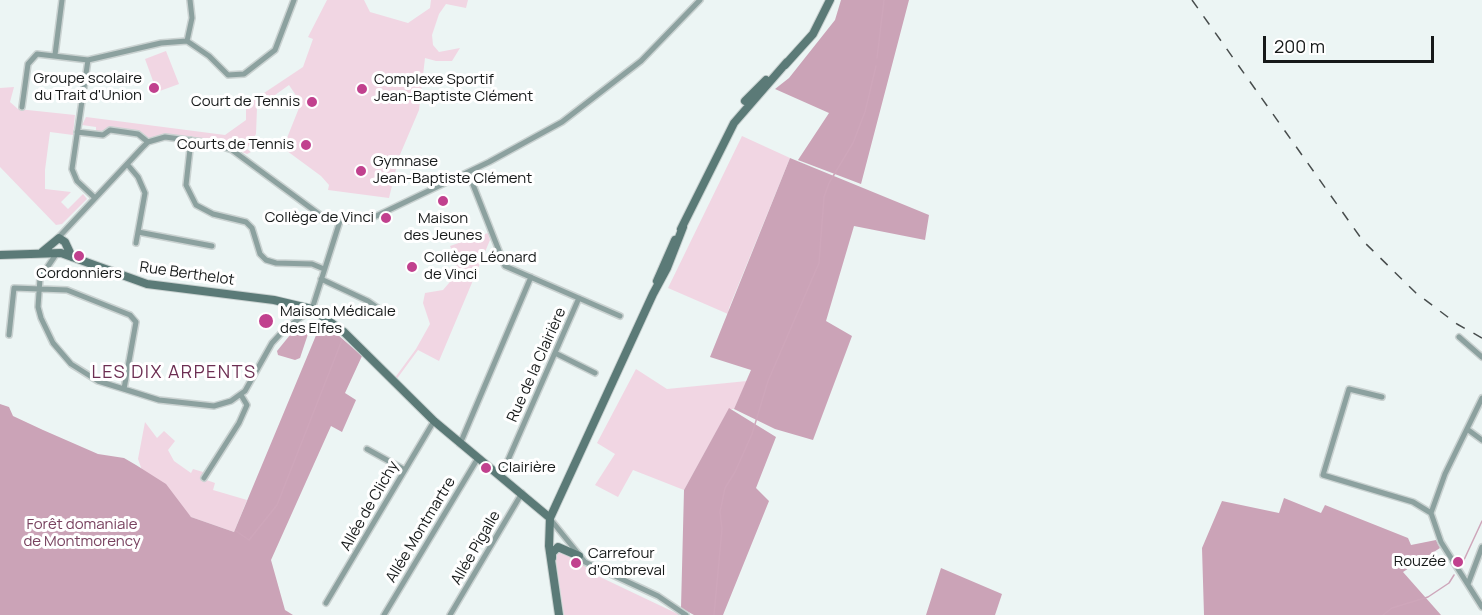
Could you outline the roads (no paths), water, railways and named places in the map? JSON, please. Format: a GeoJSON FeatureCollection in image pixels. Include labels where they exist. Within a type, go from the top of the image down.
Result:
{"type":"FeatureCollection","features":[{"type":"Feature","properties":{"kind":"main road"},"geometry":{"type":"LineString","coordinates":[[559,615],[552,571],[550,518],[653,294],[671,260],[682,227],[722,144],[746,106],[813,34],[829,0]]}},
{"type":"Feature","properties":{"kind":"main road"},"geometry":{"type":"LineString","coordinates":[[56,248],[66,244]]}},
{"type":"Feature","properties":{"kind":"main road"},"geometry":{"type":"LineString","coordinates":[[0,255],[36,256],[66,244]]}},
{"type":"Feature","properties":{"kind":"main road"},"geometry":{"type":"LineString","coordinates":[[66,244],[73,258]]}},
{"type":"Feature","properties":{"kind":"main road","name":"Rue Berthelot"},"geometry":{"type":"LineString","coordinates":[[56,248],[73,258],[147,284],[274,300],[312,309]]}},
{"type":"Feature","properties":{"kind":"main road"},"geometry":{"type":"LineString","coordinates":[[312,309],[346,333],[434,421],[550,518]]}},
{"type":"Feature","properties":{"kind":"main road"},"geometry":{"type":"LineString","coordinates":[[552,571],[552,553],[555,549],[561,548],[579,556]]}},
{"type":"Feature","properties":{"kind":"street"},"geometry":{"type":"LineString","coordinates":[[55,55],[62,0]]}},
{"type":"Feature","properties":{"kind":"street"},"geometry":{"type":"LineString","coordinates":[[187,41],[192,18],[190,0]]}},
{"type":"Feature","properties":{"kind":"street"},"geometry":{"type":"LineString","coordinates":[[22,107],[29,59],[37,54],[88,60],[161,43],[187,41],[210,56],[228,75],[244,74],[275,50],[294,0]]}},
{"type":"Feature","properties":{"kind":"street"},"geometry":{"type":"LineString","coordinates":[[253,381],[241,395],[223,404],[196,405],[159,400],[87,375],[61,354],[41,318],[40,278],[65,228],[148,142],[165,137],[190,140],[232,150],[248,159],[311,210],[340,221],[360,221],[372,218],[537,137],[586,106],[641,61],[700,0]]}},
{"type":"Feature","properties":{"kind":"street"},"geometry":{"type":"LineString","coordinates":[[88,60],[73,175],[94,197]]}},
{"type":"Feature","properties":{"kind":"street"},"geometry":{"type":"LineString","coordinates":[[77,132],[103,135],[110,130],[138,134],[148,142]]}},
{"type":"Feature","properties":{"kind":"street"},"geometry":{"type":"LineString","coordinates":[[190,140],[186,184],[196,205],[213,214],[240,218],[246,222],[252,228],[260,254],[270,262],[307,264],[324,268]]}},
{"type":"Feature","properties":{"kind":"street"},"geometry":{"type":"LineString","coordinates":[[127,164],[138,177],[145,193],[136,243]]}},
{"type":"Feature","properties":{"kind":"street","name":"Rue de la Clairière"},"geometry":{"type":"LineString","coordinates":[[468,172],[502,261],[508,268],[579,298],[501,476]]}},
{"type":"Feature","properties":{"kind":"street"},"geometry":{"type":"LineString","coordinates":[[204,478],[239,423],[247,405],[253,381],[272,343],[284,330],[312,309],[340,221]]}},
{"type":"Feature","properties":{"kind":"street"},"geometry":{"type":"LineString","coordinates":[[65,228],[66,244]]}},
{"type":"Feature","properties":{"kind":"street"},"geometry":{"type":"LineString","coordinates":[[138,232],[212,246]]}},
{"type":"Feature","properties":{"kind":"street"},"geometry":{"type":"LineString","coordinates":[[36,256],[46,259],[46,267]]}},
{"type":"Feature","properties":{"kind":"street"},"geometry":{"type":"LineString","coordinates":[[460,444],[531,277]]}},
{"type":"Feature","properties":{"kind":"street"},"geometry":{"type":"LineString","coordinates":[[321,279],[368,301],[385,313]]}},
{"type":"Feature","properties":{"kind":"street"},"geometry":{"type":"LineString","coordinates":[[9,335],[13,288],[70,291],[135,318],[124,389]]}},
{"type":"Feature","properties":{"kind":"street"},"geometry":{"type":"LineString","coordinates":[[579,298],[620,316]]}},
{"type":"Feature","properties":{"kind":"street"},"geometry":{"type":"LineString","coordinates":[[1459,337],[1482,357]]}},
{"type":"Feature","properties":{"kind":"street"},"geometry":{"type":"LineString","coordinates":[[555,353],[595,373]]}},
{"type":"Feature","properties":{"kind":"street"},"geometry":{"type":"LineString","coordinates":[[1382,397],[1349,390],[1323,475],[1413,502],[1431,513]]}},
{"type":"Feature","properties":{"kind":"street"},"geometry":{"type":"LineString","coordinates":[[241,395],[247,405]]}},
{"type":"Feature","properties":{"kind":"street"},"geometry":{"type":"LineString","coordinates":[[1481,604],[1441,542],[1431,513],[1445,474],[1482,398]]}},
{"type":"Feature","properties":{"kind":"street","name":"Allée de Clichy"},"geometry":{"type":"LineString","coordinates":[[326,603],[434,421]]}},
{"type":"Feature","properties":{"kind":"street"},"geometry":{"type":"LineString","coordinates":[[1467,429],[1482,440]]}},
{"type":"Feature","properties":{"kind":"street"},"geometry":{"type":"LineString","coordinates":[[367,449],[405,470]]}},
{"type":"Feature","properties":{"kind":"street","name":"Allée Montmartre"},"geometry":{"type":"LineString","coordinates":[[384,615],[478,458]]}},
{"type":"Feature","properties":{"kind":"street","name":"Allée Pigalle"},"geometry":{"type":"LineString","coordinates":[[450,615],[522,493]]}},
{"type":"Feature","properties":{"kind":"street"},"geometry":{"type":"LineString","coordinates":[[550,518],[579,556],[592,566],[658,596],[686,615]]}},
{"type":"Feature","properties":{"kind":"street"},"geometry":{"type":"LineString","coordinates":[[1468,584],[1482,547]]}},
{"type":"Feature","properties":{"kind":"waterway"},"geometry":{"type":"LineString","coordinates":[[877,58],[884,0]]}},
{"type":"Feature","properties":{"kind":"waterway"},"geometry":{"type":"LineString","coordinates":[[714,615],[722,529],[720,512],[725,488],[752,434],[768,381],[819,263],[824,197],[829,183],[853,143],[865,112],[876,66]]}},
{"type":"Feature","properties":{"kind":"waterway"},"geometry":{"type":"LineString","coordinates":[[236,531],[249,540],[277,505],[342,340]]}},
{"type":"Feature","properties":{"kind":"waterway"},"geometry":{"type":"LineString","coordinates":[[1463,562],[1482,521]]}},
{"type":"Feature","properties":{"kind":"waterway"},"geometry":{"type":"LineString","coordinates":[[1383,615],[1392,608],[1428,597],[1449,583],[1454,575]]}},
{"type":"Feature","properties":{"kind":"railway"},"geometry":{"type":"LineString","coordinates":[[1192,0],[1363,241],[1416,293],[1457,324],[1482,338]]}},
{"type":"Feature","properties":{"kind":"place","name":"Groupe scolaire du Trait d'Union"},"geometry":{"type":"Point","coordinates":[154,88]}},
{"type":"Feature","properties":{"kind":"place","name":"Complexe Sportif Jean-Baptiste Clément"},"geometry":{"type":"Point","coordinates":[362,89]}},
{"type":"Feature","properties":{"kind":"place","name":"Court de Tennis"},"geometry":{"type":"Point","coordinates":[312,102]}},
{"type":"Feature","properties":{"kind":"place","name":"Courts de Tennis"},"geometry":{"type":"Point","coordinates":[306,145]}},
{"type":"Feature","properties":{"kind":"place","name":"Gymnase Jean-Baptiste Clément"},"geometry":{"type":"Point","coordinates":[361,171]}},
{"type":"Feature","properties":{"kind":"place","name":"Maison des Jeunes"},"geometry":{"type":"Point","coordinates":[443,201]}},
{"type":"Feature","properties":{"kind":"place","name":"Collège de Vinci"},"geometry":{"type":"Point","coordinates":[386,218]}},
{"type":"Feature","properties":{"kind":"place","name":"Cordonniers"},"geometry":{"type":"Point","coordinates":[79,256]}},
{"type":"Feature","properties":{"kind":"place","name":"Collège Léonard de Vinci"},"geometry":{"type":"Point","coordinates":[412,267]}},
{"type":"Feature","properties":{"kind":"place","name":"Maison Médicale des Elfes"},"geometry":{"type":"Point","coordinates":[266,321]}},
{"type":"Feature","properties":{"kind":"place","name":"Clairière"},"geometry":{"type":"Point","coordinates":[486,468]}},
{"type":"Feature","properties":{"kind":"place","name":"Rouzée"},"geometry":{"type":"Point","coordinates":[1458,562]}},
{"type":"Feature","properties":{"kind":"place","name":"Carrefour d'Ombreval"},"geometry":{"type":"Point","coordinates":[576,563]}},
{"type":"Feature","properties":{"kind":"district","name":"LES DIX ARPENTS"},"geometry":{"type":"Point","coordinates":[174,373]}},
{"type":"Feature","properties":{"kind":"park label","name":"Forêt domaniale de Montmorency"},"geometry":{"type":"Point","coordinates":[82,534]}}]}
